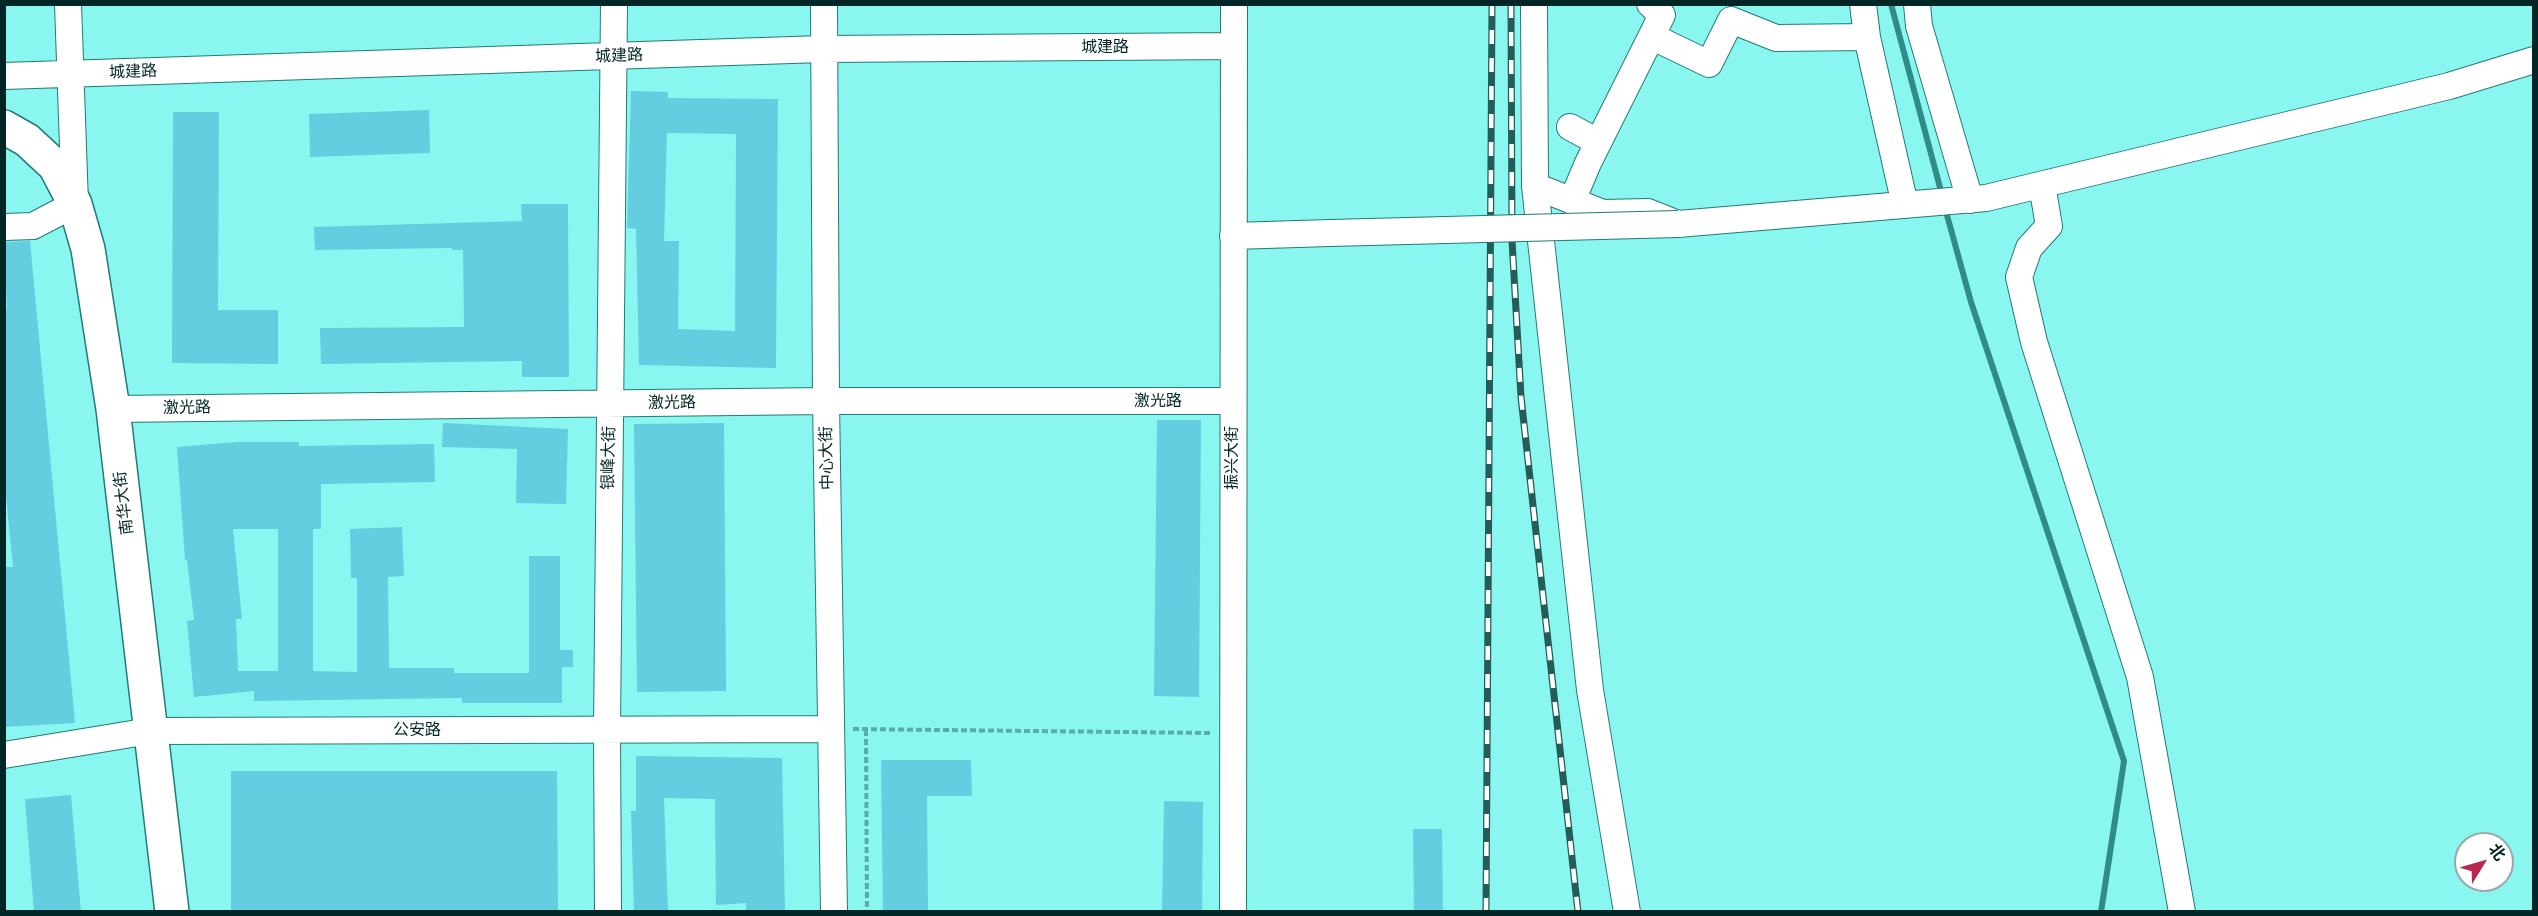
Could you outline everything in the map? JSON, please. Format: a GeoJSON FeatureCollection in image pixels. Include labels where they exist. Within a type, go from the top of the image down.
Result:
{"type":"FeatureCollection","features":[{"type":"Feature","properties":{"kind":"main road","name":"南华大街"},"geometry":{"type":"LineString","coordinates":[[4,127],[27,140],[55,166],[75,204],[88,249],[113,409],[172,912]]}},
{"type":"Feature","properties":{"kind":"street"},"geometry":{"type":"LineString","coordinates":[[4,226],[33,226],[75,204],[68,4]]}},
{"type":"Feature","properties":{"kind":"street","name":"银峰大街"},"geometry":{"type":"LineString","coordinates":[[608,912],[607,730],[614,4]]}},
{"type":"Feature","properties":{"kind":"street","name":"中心大街"},"geometry":{"type":"LineString","coordinates":[[824,4],[822,49],[834,912]]}},
{"type":"Feature","properties":{"kind":"street","name":"振兴大街"},"geometry":{"type":"LineString","coordinates":[[1233,912],[1234,4]]}},
{"type":"Feature","properties":{"kind":"street"},"geometry":{"type":"LineString","coordinates":[[1534,4],[1535,186],[1590,690],[1627,912]]}},
{"type":"Feature","properties":{"kind":"street"},"geometry":{"type":"LineString","coordinates":[[1572,201],[1598,142],[1653,37],[1662,15],[1650,4]]}},
{"type":"Feature","properties":{"kind":"street"},"geometry":{"type":"LineString","coordinates":[[1863,4],[1867,37],[1905,205]]}},
{"type":"Feature","properties":{"kind":"street"},"geometry":{"type":"LineString","coordinates":[[1917,4],[1919,26],[1952,201]]}},
{"type":"Feature","properties":{"kind":"street"},"geometry":{"type":"LineString","coordinates":[[1653,37],[1709,64],[1731,20],[1776,38],[1867,37]]}},
{"type":"Feature","properties":{"kind":"street","name":"城建路"},"geometry":{"type":"LineString","coordinates":[[4,76],[822,49],[1234,46]]}},
{"type":"Feature","properties":{"kind":"street"},"geometry":{"type":"LineString","coordinates":[[1233,236],[1678,224],[1986,198],[2449,86],[2534,60]]}},
{"type":"Feature","properties":{"kind":"street"},"geometry":{"type":"LineString","coordinates":[[1570,127],[1598,142]]}},
{"type":"Feature","properties":{"kind":"street"},"geometry":{"type":"LineString","coordinates":[[2042,185],[2049,226],[2029,248],[2019,277],[2034,342],[2140,677],[2182,912]]}},
{"type":"Feature","properties":{"kind":"street"},"geometry":{"type":"LineString","coordinates":[[1535,186],[1603,213],[1648,212],[1678,224]]}},
{"type":"Feature","properties":{"kind":"street","name":"激光路"},"geometry":{"type":"LineString","coordinates":[[113,409],[826,401],[1232,401]]}},
{"type":"Feature","properties":{"kind":"street","name":"公安路"},"geometry":{"type":"LineString","coordinates":[[4,755],[150,731],[831,729]]}},
{"type":"Feature","properties":{"kind":"path"},"geometry":{"type":"LineString","coordinates":[[831,729],[1232,733]]}},
{"type":"Feature","properties":{"kind":"path"},"geometry":{"type":"LineString","coordinates":[[866,730],[867,912]]}},
{"type":"Feature","properties":{"kind":"building"},"geometry":{"type":"Polygon","coordinates":[[[631,91],[668,92],[668,98],[778,99],[776,368],[639,365],[636,229],[627,228],[631,91]],[[667,133],[664,241],[679,241],[678,329],[735,331],[736,134],[667,133]]]}},
{"type":"Feature","properties":{"kind":"building"},"geometry":{"type":"Polygon","coordinates":[[[429,110],[430,153],[310,157],[309,114],[429,110]]]}},
{"type":"Feature","properties":{"kind":"building"},"geometry":{"type":"Polygon","coordinates":[[[173,112],[219,112],[218,310],[278,310],[278,364],[172,363],[173,112]]]}},
{"type":"Feature","properties":{"kind":"building"},"geometry":{"type":"Polygon","coordinates":[[[521,204],[568,204],[569,377],[522,377],[522,361],[321,364],[320,328],[464,327],[463,250],[452,250],[452,248],[315,250],[314,227],[522,221],[521,204]]]}},
{"type":"Feature","properties":{"kind":"building"},"geometry":{"type":"Polygon","coordinates":[[[30,241],[75,723],[4,727],[4,567],[13,567],[4,476],[4,309],[7,308],[4,242],[30,241]]]}},
{"type":"Feature","properties":{"kind":"building"},"geometry":{"type":"Polygon","coordinates":[[[1157,420],[1201,420],[1199,697],[1154,696],[1157,420]]]}},
{"type":"Feature","properties":{"kind":"building"},"geometry":{"type":"Polygon","coordinates":[[[443,423],[568,429],[566,504],[516,503],[517,449],[442,447],[443,423]]]}},
{"type":"Feature","properties":{"kind":"building"},"geometry":{"type":"Polygon","coordinates":[[[724,423],[726,691],[637,692],[634,424],[724,423]]]}},
{"type":"Feature","properties":{"kind":"building"},"geometry":{"type":"Polygon","coordinates":[[[238,442],[299,442],[299,446],[434,444],[435,482],[321,484],[321,529],[313,529],[313,671],[357,672],[357,578],[351,578],[350,529],[402,527],[404,576],[388,577],[389,668],[454,668],[454,673],[529,673],[529,556],[560,556],[560,650],[573,650],[573,667],[562,667],[562,703],[462,703],[462,698],[254,701],[254,691],[194,697],[187,621],[194,620],[187,560],[185,560],[177,447],[238,442]],[[233,529],[242,619],[236,619],[238,671],[278,671],[278,529],[233,529]]]}},
{"type":"Feature","properties":{"kind":"building"},"geometry":{"type":"Polygon","coordinates":[[[636,756],[782,758],[785,912],[746,912],[746,903],[716,905],[715,799],[664,798],[668,912],[634,912],[631,811],[636,811],[636,756]]]}},
{"type":"Feature","properties":{"kind":"building"},"geometry":{"type":"Polygon","coordinates":[[[881,760],[971,760],[972,796],[927,796],[928,912],[883,912],[881,760]]]}},
{"type":"Feature","properties":{"kind":"building"},"geometry":{"type":"Polygon","coordinates":[[[231,771],[557,771],[558,912],[231,912],[231,771]]]}},
{"type":"Feature","properties":{"kind":"building"},"geometry":{"type":"Polygon","coordinates":[[[71,795],[81,912],[34,912],[25,799],[71,795]]]}},
{"type":"Feature","properties":{"kind":"building"},"geometry":{"type":"Polygon","coordinates":[[[1164,801],[1203,802],[1202,912],[1162,912],[1164,801]]]}},
{"type":"Feature","properties":{"kind":"building"},"geometry":{"type":"Polygon","coordinates":[[[1413,829],[1442,829],[1443,912],[1414,912],[1413,829]]]}},
{"type":"Feature","properties":{"kind":"waterway"},"geometry":{"type":"LineString","coordinates":[[1891,4],[1942,195]]}},
{"type":"Feature","properties":{"kind":"waterway"},"geometry":{"type":"LineString","coordinates":[[1945,208],[1971,302],[2124,761],[2101,912]]}},
{"type":"Feature","properties":{"kind":"railway"},"geometry":{"type":"LineString","coordinates":[[1486,912],[1492,4]]}},
{"type":"Feature","properties":{"kind":"railway"},"geometry":{"type":"LineString","coordinates":[[1511,4],[1512,240],[1521,397],[1578,912]]}}]}
